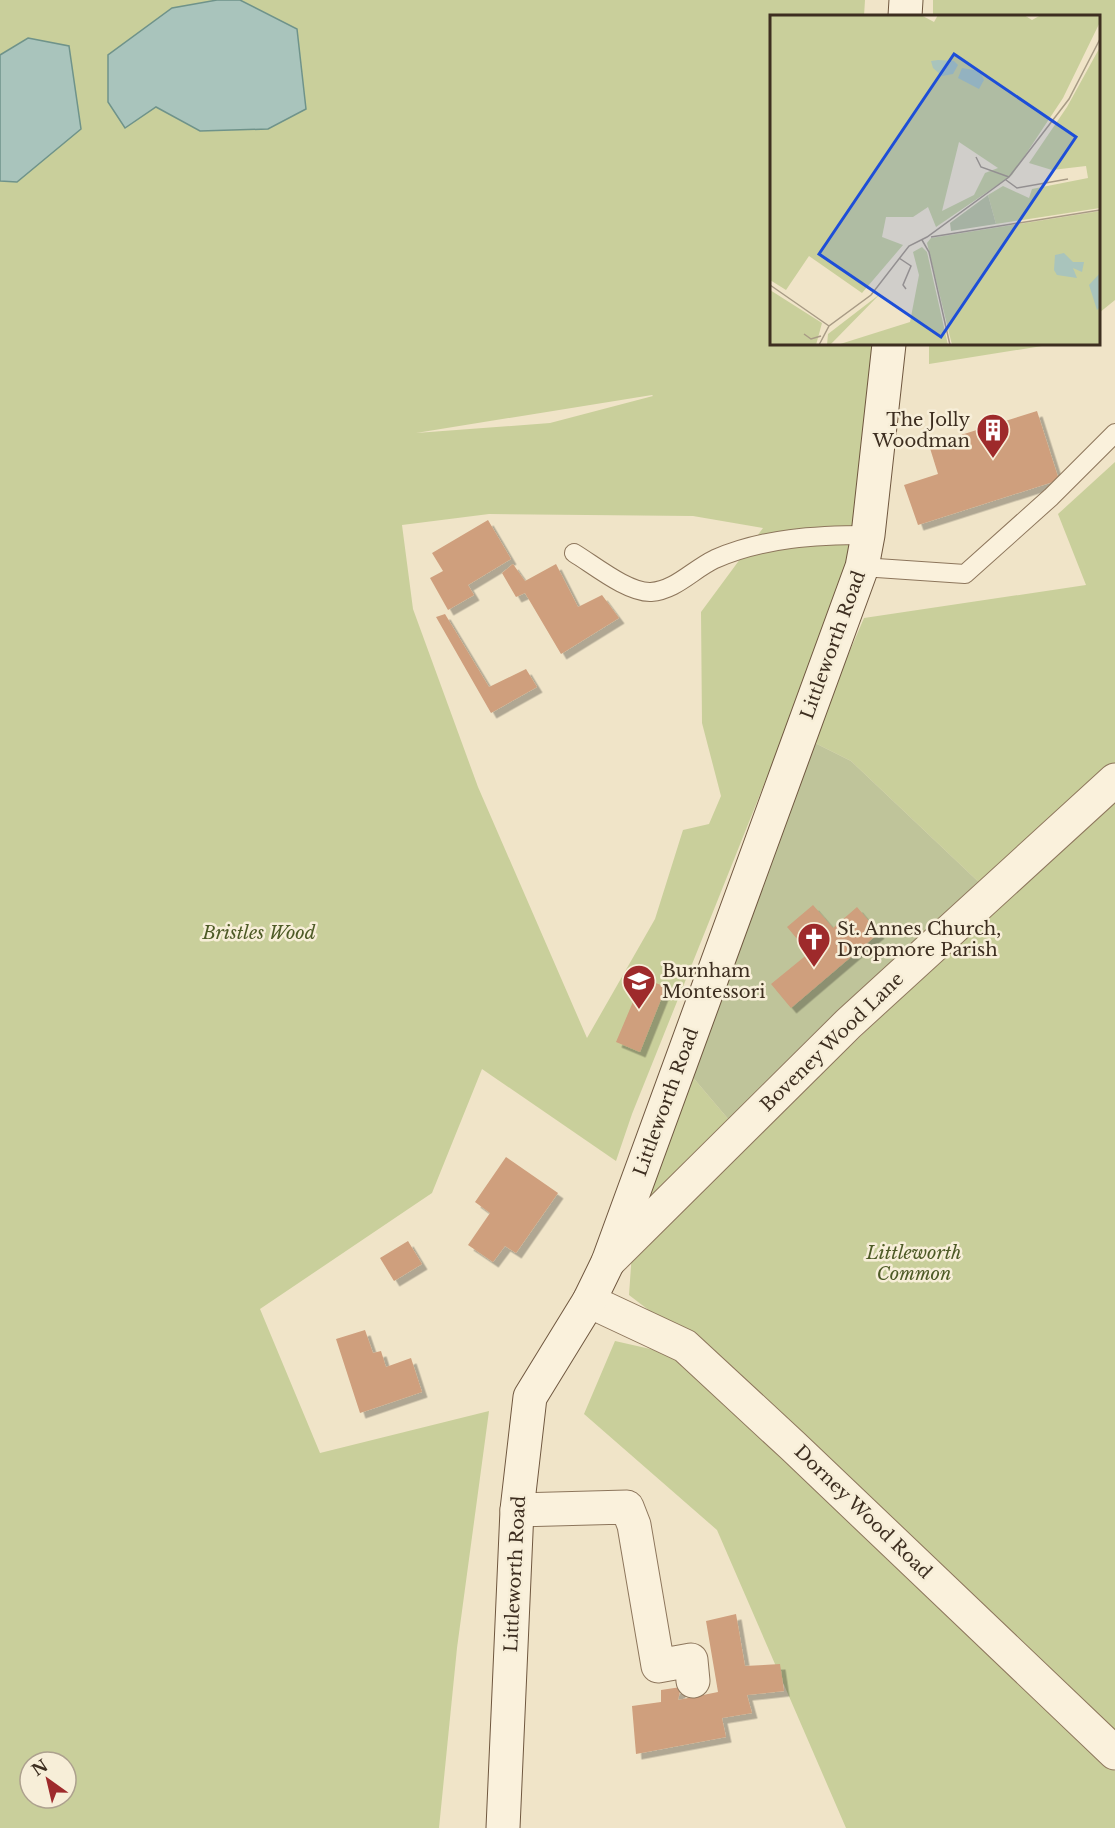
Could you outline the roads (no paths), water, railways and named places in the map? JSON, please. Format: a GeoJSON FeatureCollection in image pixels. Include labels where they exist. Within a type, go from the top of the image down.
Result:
{"type":"FeatureCollection","features":[{"type":"Feature","properties":{"kind":"street"},"geometry":{"type":"LineString","coordinates":[[905,15],[906,0]]}},
{"type":"Feature","properties":{"kind":"street","name":"Littleworth Road"},"geometry":{"type":"LineString","coordinates":[[503,1828],[517,1510],[530,1397],[589,1301],[608,1262],[862,567],[868,535],[889,345]]}},
{"type":"Feature","properties":{"kind":"street","name":"Boveney Wood Lane"},"geometry":{"type":"LineString","coordinates":[[608,1262],[849,1024],[1115,780]]}},
{"type":"Feature","properties":{"kind":"street","name":"Dorney Wood Road"},"geometry":{"type":"LineString","coordinates":[[589,1301],[685,1346],[1115,1753]]}},
{"type":"Feature","properties":{"kind":"street"},"geometry":{"type":"LineString","coordinates":[[517,1510],[627,1507],[634,1525],[658,1666],[691,1660],[693,1681]]}},
{"type":"Feature","properties":{"kind":"lane"},"geometry":{"type":"LineString","coordinates":[[862,567],[965,574],[1051,497],[1115,433]]}},
{"type":"Feature","properties":{"kind":"lane"},"geometry":{"type":"LineString","coordinates":[[574,553],[633,590],[650,592],[672,588],[690,574],[715,560],[758,544],[823,535],[868,535]]}},
{"type":"Feature","properties":{"kind":"water"},"geometry":{"type":"Polygon","coordinates":[[[217,0],[240,0],[297,29],[306,109],[268,129],[200,131],[156,107],[125,128],[108,102],[108,55],[172,8],[217,0]]]}},
{"type":"Feature","properties":{"kind":"water"},"geometry":{"type":"Polygon","coordinates":[[[28,38],[69,46],[81,129],[17,182],[0,181],[0,55],[28,38]]]}},
{"type":"Feature","properties":{"kind":"place","name":"The Jolly Woodman"},"geometry":{"type":"Point","coordinates":[993,459]}},
{"type":"Feature","properties":{"kind":"place","name":"St. Annes Church, Dropmore Parish"},"geometry":{"type":"Point","coordinates":[814,968]}},
{"type":"Feature","properties":{"kind":"place","name":"Burnham Montessori"},"geometry":{"type":"Point","coordinates":[639,1010]}},
{"type":"Feature","properties":{"kind":"park label","name":"Bristles Wood"},"geometry":{"type":"Point","coordinates":[259,933]}},
{"type":"Feature","properties":{"kind":"park label","name":"Littleworth Common"},"geometry":{"type":"Point","coordinates":[914,1263]}}]}
